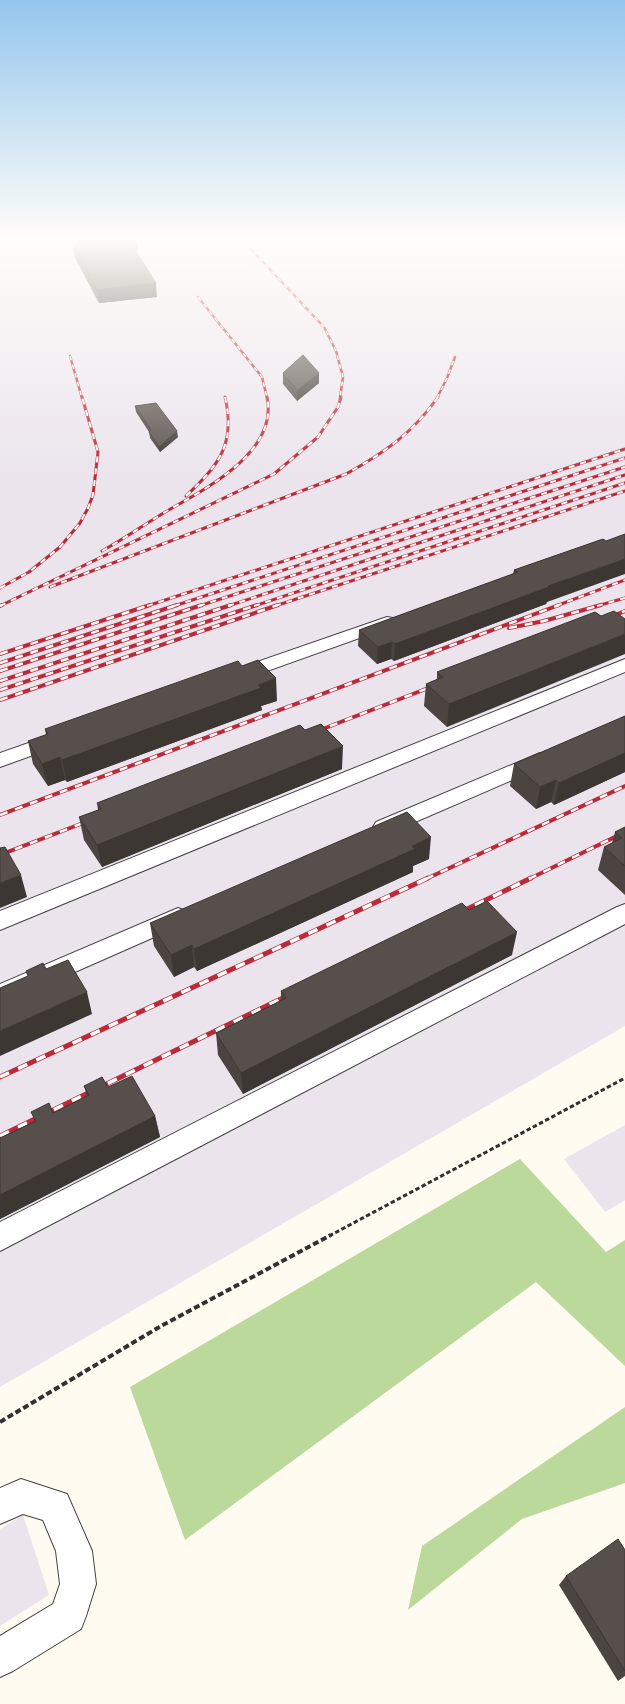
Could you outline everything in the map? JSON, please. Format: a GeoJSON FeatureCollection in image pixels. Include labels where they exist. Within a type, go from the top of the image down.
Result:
{"type":"FeatureCollection","features":[{"type":"Feature","properties":{"kind":"lane"},"geometry":{"type":"LineString","coordinates":[[218,682],[399,618]]}},
{"type":"Feature","properties":{"kind":"lane"},"geometry":{"type":"LineString","coordinates":[[0,921],[625,665]]}},
{"type":"Feature","properties":{"kind":"lane"},"geometry":{"type":"LineString","coordinates":[[0,760],[75,733]]}},
{"type":"Feature","properties":{"kind":"lane"},"geometry":{"type":"LineString","coordinates":[[363,836],[560,751]]}},
{"type":"Feature","properties":{"kind":"lane"},"geometry":{"type":"LineString","coordinates":[[0,995],[196,909]]}},
{"type":"Feature","properties":{"kind":"lane"},"geometry":{"type":"LineString","coordinates":[[0,1237],[625,913]]}},
{"type":"Feature","properties":{"kind":"lane"},"geometry":{"type":"LineString","coordinates":[[0,1507],[21,1496],[55,1506],[74,1551],[78,1584],[68,1616],[0,1658]]}},
{"type":"Feature","properties":{"kind":"path"},"geometry":{"type":"LineString","coordinates":[[0,1422],[161,1326],[625,1078]]}},
{"type":"Feature","properties":{"kind":"shaded area"},"geometry":{"type":"Polygon","coordinates":[[[0,319],[625,319],[625,1026],[0,1387],[0,319]]]}},
{"type":"Feature","properties":{"kind":"shaded area"},"geometry":{"type":"Polygon","coordinates":[[[625,1125],[625,1200],[605,1212],[564,1159],[625,1125]]]}},
{"type":"Feature","properties":{"kind":"shaded area"},"geometry":{"type":"Polygon","coordinates":[[[23,1515],[49,1595],[0,1626],[0,1529],[23,1515]]]}},
{"type":"Feature","properties":{"kind":"green space"},"geometry":{"type":"Polygon","coordinates":[[[520,1159],[606,1252],[625,1240],[625,1366],[536,1282],[185,1540],[130,1387],[520,1159]]]}},
{"type":"Feature","properties":{"kind":"green space"},"geometry":{"type":"Polygon","coordinates":[[[625,1407],[625,1483],[522,1519],[408,1610],[422,1546],[625,1407]]]}},
{"type":"Feature","properties":{"kind":"building"},"geometry":{"type":"Polygon","coordinates":[[[303,355],[319,373],[297,391],[283,373],[303,355]]]}},
{"type":"Feature","properties":{"kind":"building"},"geometry":{"type":"Polygon","coordinates":[[[156,403],[177,431],[159,447],[149,432],[151,430],[135,406],[156,403]]]}},
{"type":"Feature","properties":{"kind":"building"},"geometry":{"type":"Polygon","coordinates":[[[625,534],[625,559],[548,586],[549,587],[395,644],[392,642],[378,647],[359,630],[518,572],[514,570],[603,539],[606,541],[625,534]]]}},
{"type":"Feature","properties":{"kind":"building"},"geometry":{"type":"Polygon","coordinates":[[[614,611],[625,619],[625,634],[449,704],[426,684],[443,677],[437,672],[595,612],[601,616],[614,611]]]}},
{"type":"Feature","properties":{"kind":"building"},"geometry":{"type":"Polygon","coordinates":[[[258,660],[276,678],[258,685],[261,688],[62,760],[60,757],[42,764],[28,741],[48,734],[45,729],[238,661],[242,666],[258,660]]]}},
{"type":"Feature","properties":{"kind":"building"},"geometry":{"type":"Polygon","coordinates":[[[625,716],[625,753],[559,783],[556,780],[540,787],[514,764],[625,716]]]}},
{"type":"Feature","properties":{"kind":"building"},"geometry":{"type":"Polygon","coordinates":[[[321,724],[343,746],[97,845],[79,817],[101,809],[97,803],[300,725],[305,730],[321,724]]]}},
{"type":"Feature","properties":{"kind":"building"},"geometry":{"type":"Polygon","coordinates":[[[407,812],[431,837],[412,846],[415,849],[194,949],[192,945],[171,955],[150,923],[407,812]]]}},
{"type":"Feature","properties":{"kind":"building"},"geometry":{"type":"Polygon","coordinates":[[[625,827],[625,866],[604,847],[622,838],[615,832],[625,827]]]}},
{"type":"Feature","properties":{"kind":"building"},"geometry":{"type":"Polygon","coordinates":[[[5,847],[21,875],[0,883],[0,848],[5,847]]]}},
{"type":"Feature","properties":{"kind":"building"},"geometry":{"type":"Polygon","coordinates":[[[487,901],[517,932],[241,1073],[216,1033],[286,998],[281,991],[462,903],[469,910],[487,901]]]}},
{"type":"Feature","properties":{"kind":"building"},"geometry":{"type":"Polygon","coordinates":[[[68,960],[87,992],[0,1031],[0,988],[28,976],[26,971],[43,963],[46,969],[68,960]]]}},
{"type":"Feature","properties":{"kind":"building"},"geometry":{"type":"Polygon","coordinates":[[[132,1076],[155,1116],[0,1195],[0,1138],[36,1121],[31,1112],[49,1103],[53,1113],[89,1095],[84,1086],[102,1077],[108,1087],[132,1076]]]}},
{"type":"Feature","properties":{"kind":"building"},"geometry":{"type":"Polygon","coordinates":[[[618,1539],[625,1550],[625,1671],[566,1576],[618,1539]]]}},
{"type":"Feature","properties":{"kind":"railway"},"geometry":{"type":"LineString","coordinates":[[215,319],[262,377],[267,398]]}},
{"type":"Feature","properties":{"kind":"railway"},"geometry":{"type":"LineString","coordinates":[[316,319],[324,327],[336,351],[343,377],[340,398]]}},
{"type":"Feature","properties":{"kind":"railway"},"geometry":{"type":"LineString","coordinates":[[70,356],[82,398]]}},
{"type":"Feature","properties":{"kind":"railway"},"geometry":{"type":"LineString","coordinates":[[437,398],[455,357]]}},
{"type":"Feature","properties":{"kind":"railway"},"geometry":{"type":"LineString","coordinates":[[0,588],[29,572],[60,547],[80,523],[88,508],[93,495],[98,452],[82,397]]}},
{"type":"Feature","properties":{"kind":"railway"},"geometry":{"type":"LineString","coordinates":[[186,496],[208,474],[222,452],[226,441],[228,428],[228,413],[225,397]]}},
{"type":"Feature","properties":{"kind":"railway"},"geometry":{"type":"LineString","coordinates":[[102,551],[219,480],[236,466],[251,451],[262,435],[268,417],[267,397]]}},
{"type":"Feature","properties":{"kind":"railway"},"geometry":{"type":"LineString","coordinates":[[2,605],[0,606],[274,474],[318,437],[338,407],[341,397]]}},
{"type":"Feature","properties":{"kind":"railway"},"geometry":{"type":"LineString","coordinates":[[50,587],[346,474],[385,450],[408,432],[438,397]]}},
{"type":"Feature","properties":{"kind":"railway"},"geometry":{"type":"LineString","coordinates":[[147,606],[625,449]]}},
{"type":"Feature","properties":{"kind":"railway"},"geometry":{"type":"LineString","coordinates":[[174,606],[625,458]]}},
{"type":"Feature","properties":{"kind":"railway"},"geometry":{"type":"LineString","coordinates":[[199,606],[625,467]]}},
{"type":"Feature","properties":{"kind":"railway"},"geometry":{"type":"LineString","coordinates":[[228,606],[625,475]]}},
{"type":"Feature","properties":{"kind":"railway"},"geometry":{"type":"LineString","coordinates":[[254,606],[625,483]]}},
{"type":"Feature","properties":{"kind":"railway"},"geometry":{"type":"LineString","coordinates":[[277,605],[625,491]]}},
{"type":"Feature","properties":{"kind":"railway"},"geometry":{"type":"LineString","coordinates":[[556,606],[625,580]]}},
{"type":"Feature","properties":{"kind":"railway"},"geometry":{"type":"LineString","coordinates":[[597,606],[625,598]]}},
{"type":"Feature","properties":{"kind":"railway"},"geometry":{"type":"LineString","coordinates":[[0,654],[150,605]]}},
{"type":"Feature","properties":{"kind":"railway"},"geometry":{"type":"LineString","coordinates":[[0,663],[177,605]]}},
{"type":"Feature","properties":{"kind":"railway"},"geometry":{"type":"LineString","coordinates":[[0,671],[202,605]]}},
{"type":"Feature","properties":{"kind":"railway"},"geometry":{"type":"LineString","coordinates":[[0,681],[231,605]]}},
{"type":"Feature","properties":{"kind":"railway"},"geometry":{"type":"LineString","coordinates":[[0,690],[257,605]]}},
{"type":"Feature","properties":{"kind":"railway"},"geometry":{"type":"LineString","coordinates":[[0,700],[277,605]]}},
{"type":"Feature","properties":{"kind":"railway"},"geometry":{"type":"LineString","coordinates":[[0,815],[559,605]]}},
{"type":"Feature","properties":{"kind":"railway"},"geometry":{"type":"LineString","coordinates":[[509,628],[544,621],[601,605]]}},
{"type":"Feature","properties":{"kind":"railway"},"geometry":{"type":"LineString","coordinates":[[607,618],[625,611]]}},
{"type":"Feature","properties":{"kind":"railway"},"geometry":{"type":"LineString","coordinates":[[315,732],[436,685]]}},
{"type":"Feature","properties":{"kind":"railway"},"geometry":{"type":"LineString","coordinates":[[426,879],[625,786]]}},
{"type":"Feature","properties":{"kind":"railway"},"geometry":{"type":"LineString","coordinates":[[0,855],[91,820]]}},
{"type":"Feature","properties":{"kind":"railway"},"geometry":{"type":"LineString","coordinates":[[529,879],[625,832]]}},
{"type":"Feature","properties":{"kind":"railway"},"geometry":{"type":"LineString","coordinates":[[0,1077],[428,878]]}},
{"type":"Feature","properties":{"kind":"railway"},"geometry":{"type":"LineString","coordinates":[[457,914],[531,878]]}},
{"type":"Feature","properties":{"kind":"railway"},"geometry":{"type":"LineString","coordinates":[[0,1136],[291,994]]}}]}
